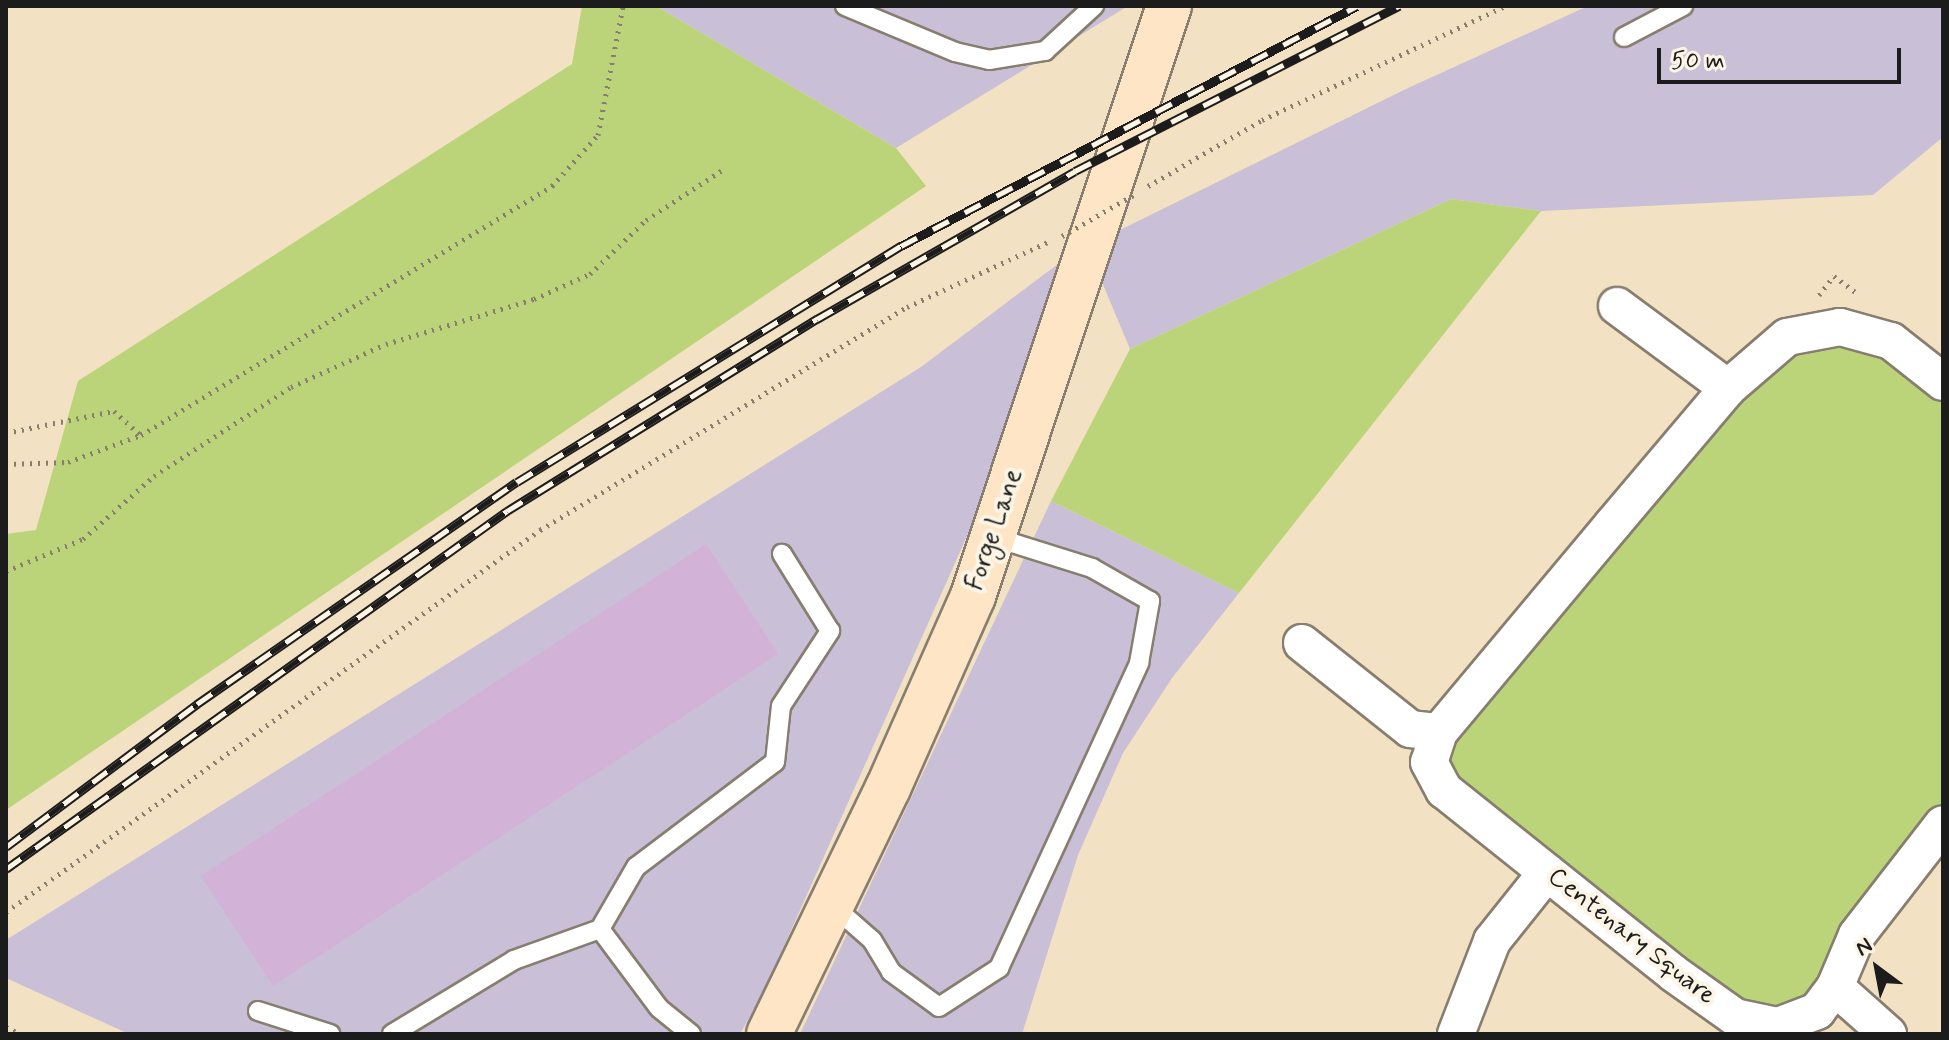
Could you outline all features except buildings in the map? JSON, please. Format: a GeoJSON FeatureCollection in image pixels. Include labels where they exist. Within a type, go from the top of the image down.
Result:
{"type":"FeatureCollection","features":[{"type":"Feature","properties":{"kind":"street","name":"Forge Lane"},"geometry":{"type":"LineString","coordinates":[[769,1034],[832,905],[973,596],[1169,6]]}},
{"type":"Feature","properties":{"kind":"street"},"geometry":{"type":"LineString","coordinates":[[1617,306],[1728,388]]}},
{"type":"Feature","properties":{"kind":"street"},"geometry":{"type":"LineString","coordinates":[[1302,643],[1410,729],[1439,732],[1728,388],[1787,337],[1840,327],[1891,341],[1943,382]]}},
{"type":"Feature","properties":{"kind":"street","name":"Centenary Square"},"geometry":{"type":"LineString","coordinates":[[1439,732],[1429,762],[1444,790],[1735,1017],[1778,1026],[1817,1011],[1835,987],[1857,935],[1943,824]]}},
{"type":"Feature","properties":{"kind":"street"},"geometry":{"type":"LineString","coordinates":[[1456,1034],[1492,941],[1547,872]]}},
{"type":"Feature","properties":{"kind":"street"},"geometry":{"type":"LineString","coordinates":[[1835,987],[1888,1034]]}},
{"type":"Feature","properties":{"kind":"lane"},"geometry":{"type":"LineString","coordinates":[[845,6],[955,52],[1012,60],[1045,51],[1094,6]]}},
{"type":"Feature","properties":{"kind":"lane"},"geometry":{"type":"LineString","coordinates":[[1624,37],[1683,6]]}},
{"type":"Feature","properties":{"kind":"lane"},"geometry":{"type":"LineString","coordinates":[[832,905],[872,940],[891,972],[939,1007],[999,968],[1139,663],[1150,601],[1092,568],[993,537]]}},
{"type":"Feature","properties":{"kind":"lane"},"geometry":{"type":"LineString","coordinates":[[392,1034],[514,960],[600,929],[636,867],[775,762],[781,706],[830,631],[782,554]]}},
{"type":"Feature","properties":{"kind":"lane"},"geometry":{"type":"LineString","coordinates":[[600,929],[659,1008],[691,1034]]}},
{"type":"Feature","properties":{"kind":"lane"},"geometry":{"type":"LineString","coordinates":[[258,1011],[330,1034]]}},
{"type":"Feature","properties":{"kind":"path"},"geometry":{"type":"LineString","coordinates":[[6,464],[68,462],[141,435],[552,186],[576,165],[598,135],[623,6]]}},
{"type":"Feature","properties":{"kind":"path"},"geometry":{"type":"LineString","coordinates":[[6,912],[540,530],[907,307],[1062,236],[1262,120],[1505,6]]}},
{"type":"Feature","properties":{"kind":"path"},"geometry":{"type":"LineString","coordinates":[[6,571],[83,539],[154,476],[291,387],[386,344],[534,299],[590,274],[646,220],[722,170]]}},
{"type":"Feature","properties":{"kind":"path"},"geometry":{"type":"LineString","coordinates":[[6,433],[114,411],[141,435]]}},
{"type":"Feature","properties":{"kind":"path"},"geometry":{"type":"LineString","coordinates":[[6,1027],[21,1034]]}},
{"type":"Feature","properties":{"kind":"shaded area"},"geometry":{"type":"Polygon","coordinates":[[[656,6],[1128,6],[896,148],[656,6]]]}},
{"type":"Feature","properties":{"kind":"shaded area"},"geometry":{"type":"Polygon","coordinates":[[[1588,6],[1943,6],[1943,137],[1873,195],[1541,211],[1451,199],[1130,349],[1102,282],[1116,232],[1408,88],[1588,6]]]}},
{"type":"Feature","properties":{"kind":"shaded area"},"geometry":{"type":"Polygon","coordinates":[[[1062,261],[1032,344],[993,478],[763,993],[740,1034],[129,1034],[6,978],[6,940],[921,367],[1062,261]]]}},
{"type":"Feature","properties":{"kind":"shaded area"},"geometry":{"type":"Polygon","coordinates":[[[1051,501],[1239,593],[1172,678],[1123,753],[1078,855],[1022,1034],[800,1034],[1051,501]]]}},
{"type":"Feature","properties":{"kind":"green space"},"geometry":{"type":"Polygon","coordinates":[[[582,6],[656,6],[896,148],[926,186],[6,810],[6,534],[36,530],[78,381],[572,64],[582,6]]]}},
{"type":"Feature","properties":{"kind":"green space"},"geometry":{"type":"Polygon","coordinates":[[[1451,199],[1541,211],[1239,593],[1051,501],[1130,349],[1451,199]]]}},
{"type":"Feature","properties":{"kind":"green space"},"geometry":{"type":"Polygon","coordinates":[[[1840,327],[1943,382],[1943,824],[1835,987],[1778,1026],[1444,790],[1439,732],[1728,388],[1840,327]]]}},
{"type":"Feature","properties":{"kind":"railway"},"geometry":{"type":"LineString","coordinates":[[6,847],[197,704],[517,482],[901,246],[1357,6]]}},
{"type":"Feature","properties":{"kind":"railway"},"geometry":{"type":"LineString","coordinates":[[6,869],[507,511],[817,319],[1075,171],[1399,6]]}}]}
